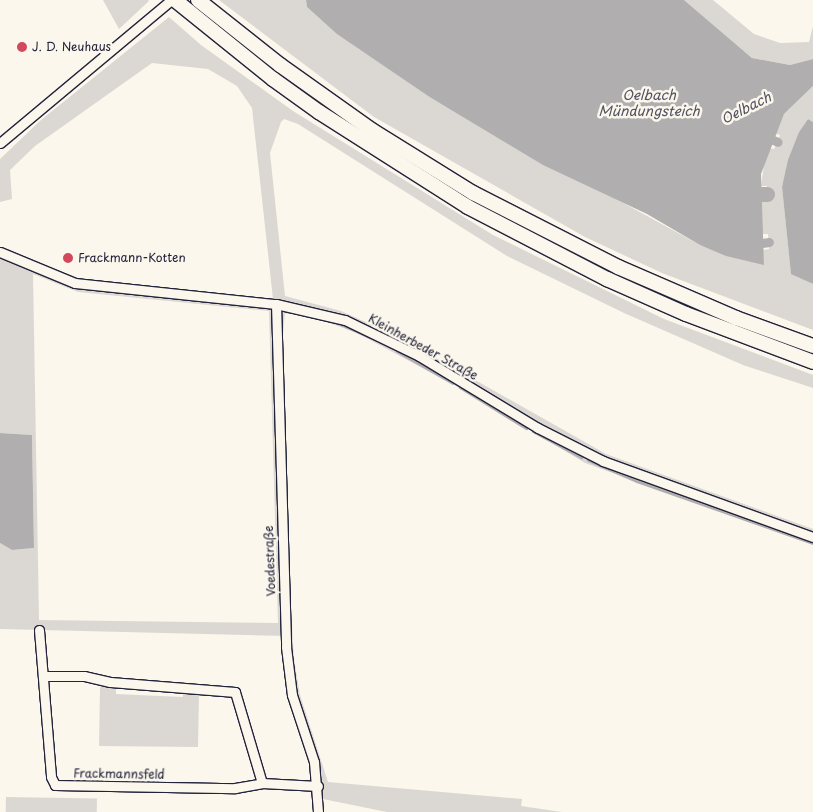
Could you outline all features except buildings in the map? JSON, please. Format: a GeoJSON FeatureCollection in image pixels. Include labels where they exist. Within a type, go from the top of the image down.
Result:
{"type":"FeatureCollection","features":[{"type":"Feature","properties":{"kind":"highway"},"geometry":{"type":"LineString","coordinates":[[175,0],[272,80],[468,207],[616,283],[686,314],[813,362]]}},
{"type":"Feature","properties":{"kind":"highway"},"geometry":{"type":"LineString","coordinates":[[198,0],[280,65],[342,109],[473,193],[626,271],[736,318],[813,346]]}},
{"type":"Feature","properties":{"kind":"street"},"geometry":{"type":"LineString","coordinates":[[0,145],[14,131],[171,0]]}},
{"type":"Feature","properties":{"kind":"street","name":"Kleinherbeder Straße"},"geometry":{"type":"LineString","coordinates":[[0,252],[75,283],[276,304],[320,312],[365,329],[419,356],[538,428],[617,467],[813,537]]}},
{"type":"Feature","properties":{"kind":"street","name":"Voedestraße"},"geometry":{"type":"LineString","coordinates":[[276,304],[286,647],[292,695],[314,762],[318,786],[318,812]]}},
{"type":"Feature","properties":{"kind":"street","name":"Frackmannsfeld"},"geometry":{"type":"LineString","coordinates":[[39,630],[45,676],[51,777],[55,785],[236,788],[262,783],[318,786]]}},
{"type":"Feature","properties":{"kind":"street"},"geometry":{"type":"LineString","coordinates":[[45,676],[84,676],[110,682],[235,692],[262,783]]}},
{"type":"Feature","properties":{"kind":"shaded area"},"geometry":{"type":"Polygon","coordinates":[[[103,0],[148,0],[149,1],[119,29],[103,0]]]}},
{"type":"Feature","properties":{"kind":"shaded area"},"geometry":{"type":"Polygon","coordinates":[[[219,0],[306,0],[307,7],[338,34],[428,96],[700,245],[764,264],[763,250],[769,249],[768,234],[762,234],[760,201],[767,201],[767,186],[761,186],[765,158],[769,148],[774,149],[780,135],[774,133],[784,114],[813,86],[813,122],[808,119],[799,132],[782,187],[791,273],[813,284],[813,330],[662,273],[585,237],[374,117],[219,0]]]}},
{"type":"Feature","properties":{"kind":"shaded area"},"geometry":{"type":"Polygon","coordinates":[[[684,0],[713,0],[754,34],[780,43],[809,42],[813,26],[813,59],[790,65],[752,58],[684,0]]]}},
{"type":"Feature","properties":{"kind":"shaded area"},"geometry":{"type":"Polygon","coordinates":[[[169,17],[201,45],[293,111],[493,235],[664,319],[813,375],[813,388],[743,365],[624,313],[507,256],[298,124],[284,119],[281,122],[270,153],[285,296],[341,311],[399,337],[606,454],[813,529],[813,545],[585,463],[469,393],[357,333],[321,320],[285,312],[281,356],[284,489],[294,659],[300,695],[328,782],[522,799],[521,806],[562,812],[387,812],[323,799],[321,775],[301,715],[288,636],[0,629],[0,543],[12,550],[34,548],[32,435],[0,433],[0,258],[38,270],[42,264],[86,281],[273,299],[252,108],[237,86],[208,69],[152,63],[35,146],[10,170],[12,199],[0,202],[0,159],[41,120],[169,17]],[[33,274],[39,620],[278,623],[269,311],[78,292],[33,274]]]}},
{"type":"Feature","properties":{"kind":"shaded area"},"geometry":{"type":"Polygon","coordinates":[[[100,687],[116,687],[116,694],[183,697],[183,690],[199,692],[198,747],[99,746],[100,687]]]}},
{"type":"Feature","properties":{"kind":"shaded area"},"geometry":{"type":"Polygon","coordinates":[[[6,797],[97,799],[97,812],[6,812],[6,797]]]}},
{"type":"Feature","properties":{"kind":"water","name":"Oelbach Mündungsteich"},"geometry":{"type":"Polygon","coordinates":[[[306,0],[684,0],[752,58],[790,65],[813,59],[813,86],[784,114],[761,174],[764,265],[726,256],[700,245],[647,214],[543,165],[428,96],[337,34],[307,7],[306,0]]]}},
{"type":"Feature","properties":{"kind":"water"},"geometry":{"type":"Polygon","coordinates":[[[808,119],[813,122],[813,284],[791,274],[782,187],[788,160],[799,132],[808,119]]]}},
{"type":"Feature","properties":{"kind":"water"},"geometry":{"type":"Polygon","coordinates":[[[0,433],[32,435],[34,548],[12,550],[0,543],[0,433]]]}},
{"type":"Feature","properties":{"kind":"waterway"},"geometry":{"type":"LineString","coordinates":[[762,135],[778,142]]}},
{"type":"Feature","properties":{"kind":"waterway","name":"Oelbach"},"geometry":{"type":"LineString","coordinates":[[761,194],[767,194]]}},
{"type":"Feature","properties":{"kind":"waterway"},"geometry":{"type":"LineString","coordinates":[[762,243],[769,242]]}},
{"type":"Feature","properties":{"kind":"waterway"},"geometry":{"type":"LineString","coordinates":[[285,311],[292,312]]}},
{"type":"Feature","properties":{"kind":"waterway"},"geometry":{"type":"LineString","coordinates":[[336,322],[370,337]]}},
{"type":"Feature","properties":{"kind":"waterway"},"geometry":{"type":"LineString","coordinates":[[397,351],[453,383]]}},
{"type":"Feature","properties":{"kind":"waterway"},"geometry":{"type":"LineString","coordinates":[[460,387],[526,428]]}},
{"type":"Feature","properties":{"kind":"waterway"},"geometry":{"type":"LineString","coordinates":[[533,431],[581,457]]}},
{"type":"Feature","properties":{"kind":"waterway"},"geometry":{"type":"LineString","coordinates":[[588,460],[637,481],[813,543]]}},
{"type":"Feature","properties":{"kind":"place","name":"J. D. Neuhaus"},"geometry":{"type":"Point","coordinates":[22,47]}},
{"type":"Feature","properties":{"kind":"place","name":"Frackmann-Kotten"},"geometry":{"type":"Point","coordinates":[68,258]}}]}
